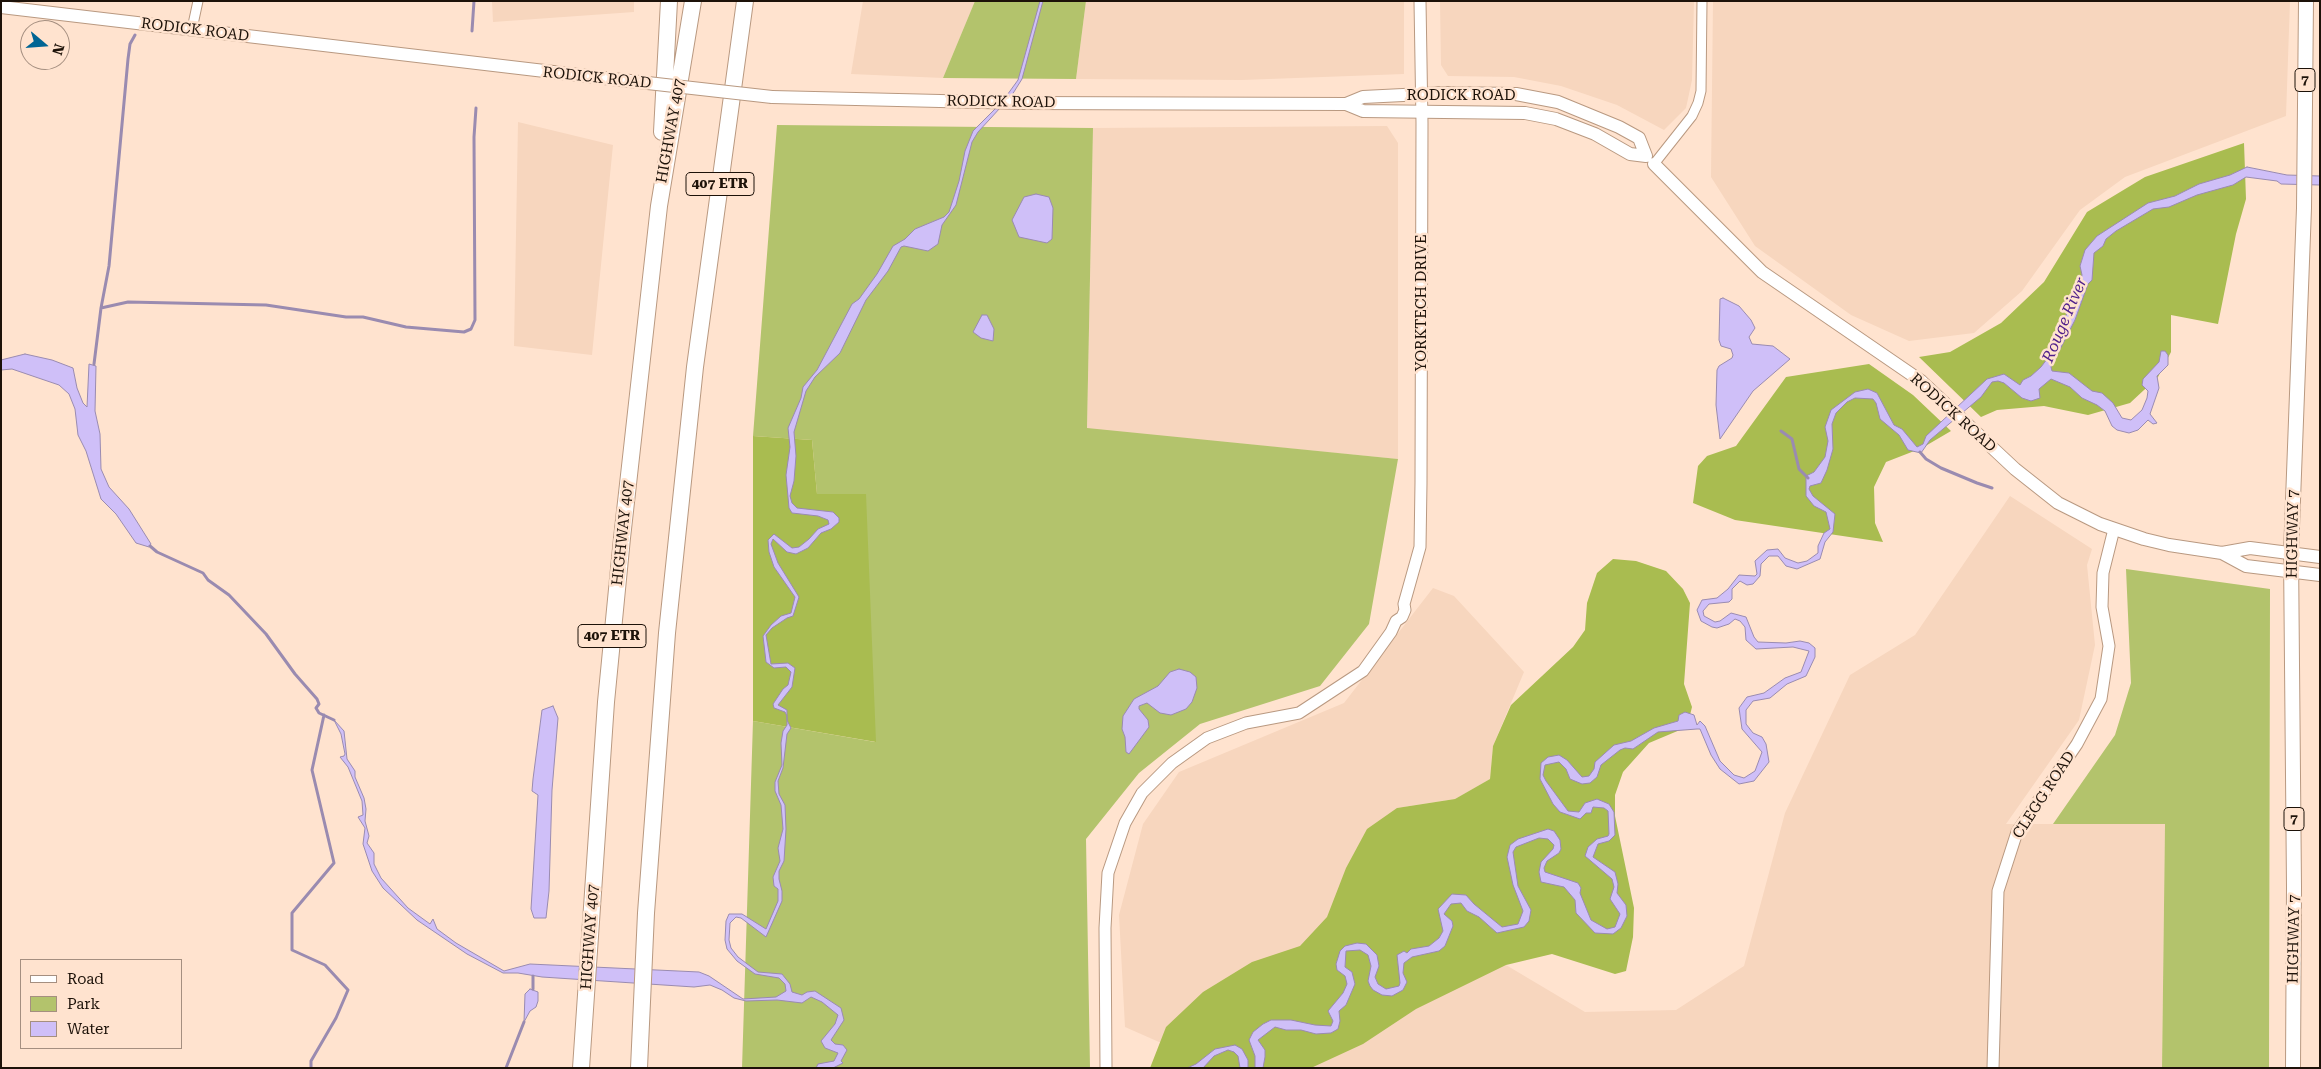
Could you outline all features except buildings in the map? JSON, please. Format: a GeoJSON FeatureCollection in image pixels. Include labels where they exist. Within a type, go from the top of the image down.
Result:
{"type":"FeatureCollection","features":[{"type":"Feature","properties":{"kind":"highway"},"geometry":{"type":"LineString","coordinates":[[659,206],[669,1]]}},
{"type":"Feature","properties":{"kind":"highway","name":"HIGHWAY 407"},"geometry":{"type":"LineString","coordinates":[[581,1068],[606,702],[659,206],[693,1]]}},
{"type":"Feature","properties":{"kind":"highway","name":"407 ETR"},"geometry":{"type":"LineString","coordinates":[[639,1068],[646,913],[666,633],[695,367],[745,1]]}},
{"type":"Feature","properties":{"kind":"main road","name":"HIGHWAY 7"},"geometry":{"type":"LineString","coordinates":[[2293,1068],[2294,888],[2291,554],[2304,208],[2306,1]]}},
{"type":"Feature","properties":{"kind":"main road","name":"RODICK ROAD"},"geometry":{"type":"LineString","coordinates":[[1,7],[772,97],[1024,103],[1346,104],[1363,110],[1525,113],[1556,119],[1594,134],[1630,154],[1650,160]]}},
{"type":"Feature","properties":{"kind":"main road","name":"RODICK ROAD"},"geometry":{"type":"LineString","coordinates":[[1346,104],[1364,97],[1516,94],[1558,102],[1619,127],[1640,138],[1650,160],[1762,272],[1934,391],[2007,461],[2058,503],[2080,516],[2144,539],[2222,553],[2246,566],[2320,575]]}},
{"type":"Feature","properties":{"kind":"main road","name":"RODICK ROAD"},"geometry":{"type":"LineString","coordinates":[[2222,553],[2250,548],[2320,557]]}},
{"type":"Feature","properties":{"kind":"street"},"geometry":{"type":"LineString","coordinates":[[192,29],[198,1]]}},
{"type":"Feature","properties":{"kind":"street","name":"YORKTECH DRIVE"},"geometry":{"type":"LineString","coordinates":[[1106,1068],[1104,928],[1108,873],[1125,823],[1142,794],[1172,763],[1207,738],[1246,723],[1299,713],[1363,671],[1391,632],[1396,621],[1394,616],[1398,606],[1404,604],[1420,547],[1422,132],[1420,110],[1420,1]]}},
{"type":"Feature","properties":{"kind":"street"},"geometry":{"type":"LineString","coordinates":[[1650,160],[1692,116],[1698,103],[1701,91],[1702,1]]}},
{"type":"Feature","properties":{"kind":"street","name":"CLEGG ROAD"},"geometry":{"type":"LineString","coordinates":[[1993,1068],[1998,891],[2017,832],[2077,744],[2101,699],[2109,646],[2102,607],[2103,573],[2114,528]]}},
{"type":"Feature","properties":{"kind":"shaded area"},"geometry":{"type":"Polygon","coordinates":[[[492,1],[634,1],[634,12],[493,22],[492,1]]]}},
{"type":"Feature","properties":{"kind":"shaded area"},"geometry":{"type":"Polygon","coordinates":[[[863,1],[975,1],[943,78],[851,74],[863,1]]]}},
{"type":"Feature","properties":{"kind":"shaded area"},"geometry":{"type":"Polygon","coordinates":[[[1086,1],[1404,1],[1404,74],[1242,80],[1076,79],[1086,1]]]}},
{"type":"Feature","properties":{"kind":"shaded area"},"geometry":{"type":"Polygon","coordinates":[[[1440,1],[1694,1],[1692,80],[1686,108],[1664,130],[1617,105],[1561,86],[1514,77],[1448,76],[1441,65],[1440,1]]]}},
{"type":"Feature","properties":{"kind":"shaded area"},"geometry":{"type":"Polygon","coordinates":[[[1713,1],[2290,1],[2286,116],[2125,177],[2080,210],[2022,291],[1974,333],[1909,341],[1851,315],[1755,246],[1711,177],[1713,1]]]}},
{"type":"Feature","properties":{"kind":"shaded area"},"geometry":{"type":"Polygon","coordinates":[[[518,122],[613,145],[592,355],[514,346],[518,122]]]}},
{"type":"Feature","properties":{"kind":"shaded area"},"geometry":{"type":"Polygon","coordinates":[[[1387,126],[1398,143],[1398,459],[1087,429],[1093,128],[1387,126]]]}},
{"type":"Feature","properties":{"kind":"shaded area"},"geometry":{"type":"Polygon","coordinates":[[[2010,496],[2092,549],[2087,565],[2095,645],[2079,720],[2006,824],[2165,824],[2162,1068],[1218,1068],[1125,1027],[1119,915],[1143,824],[1179,772],[1344,703],[1433,588],[1454,596],[1524,672],[1493,746],[1490,779],[1455,799],[1397,808],[1506,965],[1585,1012],[1676,1010],[1744,966],[1785,813],[1850,675],[1915,635],[2010,496]]]}},
{"type":"Feature","properties":{"kind":"green space"},"geometry":{"type":"Polygon","coordinates":[[[975,1],[1086,1],[1076,79],[943,78],[975,1]]]}},
{"type":"Feature","properties":{"kind":"green space"},"geometry":{"type":"Polygon","coordinates":[[[777,125],[1093,128],[1087,428],[1398,459],[1369,624],[1320,686],[1200,724],[1139,773],[1086,839],[1090,1068],[742,1068],[753,721],[875,742],[817,494],[812,440],[753,436],[777,125]]]}},
{"type":"Feature","properties":{"kind":"green space"},"geometry":{"type":"Polygon","coordinates":[[[2244,143],[2246,199],[2236,234],[2218,324],[2171,315],[2171,352],[2158,377],[2130,403],[2088,415],[2044,406],[1997,410],[1981,417],[1919,357],[1950,352],[2001,323],[2044,282],[2087,212],[2145,177],[2244,143]]]}},
{"type":"Feature","properties":{"kind":"green space"},"geometry":{"type":"Polygon","coordinates":[[[1869,364],[1913,395],[1951,431],[1922,448],[1886,462],[1874,487],[1875,523],[1883,542],[1735,520],[1693,503],[1698,466],[1707,456],[1736,446],[1786,377],[1869,364]]]}},
{"type":"Feature","properties":{"kind":"green space"},"geometry":{"type":"Polygon","coordinates":[[[753,436],[812,440],[817,494],[866,494],[876,742],[753,721],[753,436]]]}},
{"type":"Feature","properties":{"kind":"green space"},"geometry":{"type":"Polygon","coordinates":[[[1613,559],[1636,561],[1666,571],[1683,589],[1690,603],[1684,684],[1692,707],[1687,727],[1649,743],[1623,772],[1615,795],[1615,816],[1634,908],[1633,937],[1626,971],[1615,974],[1552,954],[1506,965],[1416,1009],[1363,1044],[1311,1068],[1150,1068],[1166,1027],[1203,992],[1252,962],[1300,946],[1327,917],[1346,868],[1367,829],[1397,808],[1455,799],[1490,779],[1493,746],[1511,705],[1573,647],[1585,630],[1587,603],[1597,573],[1613,559]]]}},
{"type":"Feature","properties":{"kind":"green space"},"geometry":{"type":"Polygon","coordinates":[[[2126,569],[2270,589],[2269,1068],[2162,1068],[2165,824],[2053,824],[2115,735],[2131,683],[2126,569]]]}},
{"type":"Feature","properties":{"kind":"water"},"geometry":{"type":"Polygon","coordinates":[[[1040,1],[1043,1],[1022,79],[1012,95],[978,132],[972,142],[956,205],[942,225],[938,244],[928,251],[901,247],[888,271],[866,300],[840,353],[815,377],[806,391],[794,432],[796,456],[794,481],[790,496],[792,503],[797,508],[833,512],[839,518],[839,522],[831,529],[821,533],[808,548],[796,554],[787,552],[773,539],[771,544],[778,563],[799,597],[793,616],[772,628],[766,635],[771,664],[788,663],[795,668],[792,687],[778,705],[787,710],[787,716],[785,712],[774,708],[773,704],[788,685],[791,672],[786,667],[774,668],[766,662],[763,636],[781,616],[791,613],[795,597],[774,567],[769,552],[768,540],[774,534],[792,548],[799,547],[818,529],[829,524],[828,520],[818,516],[792,513],[789,508],[786,475],[790,447],[788,428],[801,398],[803,387],[817,370],[852,304],[859,299],[877,274],[893,246],[905,239],[915,229],[944,217],[949,212],[959,181],[965,151],[973,131],[1002,102],[1018,80],[1040,1]]]}},
{"type":"Feature","properties":{"kind":"water","name":"Rouge River"},"geometry":{"type":"Polygon","coordinates":[[[2247,167],[2287,175],[2320,176],[2320,185],[2281,184],[2277,181],[2246,177],[2233,185],[2197,195],[2169,207],[2153,209],[2116,231],[2094,253],[2092,280],[2088,284],[2075,320],[2051,367],[2052,371],[2069,373],[2092,391],[2102,393],[2113,403],[2122,418],[2131,420],[2142,410],[2147,398],[2148,391],[2142,385],[2143,379],[2159,362],[2161,351],[2165,351],[2168,355],[2168,365],[2157,376],[2159,388],[2150,414],[2157,423],[2153,424],[2148,420],[2138,430],[2129,433],[2117,430],[2112,426],[2105,411],[2082,398],[2070,387],[2051,379],[2039,389],[2040,398],[2031,401],[2022,398],[2004,383],[1992,382],[1981,397],[1930,440],[1921,453],[1908,450],[1899,435],[1880,419],[1876,403],[1873,399],[1855,398],[1847,402],[1836,413],[1832,424],[1833,449],[1827,470],[1821,483],[1810,486],[1809,489],[1813,496],[1835,514],[1833,532],[1825,542],[1820,559],[1797,569],[1786,566],[1778,556],[1769,556],[1761,564],[1760,576],[1753,584],[1747,585],[1740,581],[1732,589],[1732,599],[1729,602],[1709,604],[1703,611],[1704,616],[1715,622],[1720,621],[1731,613],[1746,617],[1758,642],[1786,643],[1800,641],[1809,643],[1815,648],[1815,657],[1806,676],[1787,684],[1770,698],[1753,701],[1746,710],[1746,724],[1753,733],[1762,737],[1766,744],[1769,762],[1754,781],[1739,784],[1720,769],[1711,755],[1700,729],[1658,732],[1633,749],[1625,748],[1620,750],[1601,765],[1597,777],[1590,783],[1582,784],[1570,779],[1566,769],[1559,762],[1545,765],[1543,775],[1546,781],[1568,811],[1579,812],[1585,803],[1597,799],[1609,804],[1614,812],[1615,835],[1609,841],[1598,844],[1593,857],[1615,872],[1618,884],[1617,893],[1626,905],[1627,916],[1621,928],[1613,934],[1595,933],[1576,913],[1575,900],[1564,887],[1541,882],[1539,872],[1541,862],[1553,849],[1554,845],[1548,839],[1539,838],[1516,847],[1513,852],[1518,886],[1531,910],[1529,921],[1524,927],[1497,933],[1479,917],[1467,911],[1461,903],[1451,904],[1444,914],[1452,921],[1453,926],[1445,946],[1439,951],[1412,957],[1404,963],[1403,973],[1407,982],[1403,990],[1392,996],[1382,995],[1370,986],[1368,981],[1371,966],[1368,955],[1360,950],[1346,951],[1345,967],[1352,972],[1355,984],[1346,1005],[1339,1011],[1340,1021],[1338,1029],[1331,1033],[1316,1034],[1275,1027],[1258,1040],[1265,1050],[1265,1057],[1263,1068],[1255,1068],[1255,1056],[1249,1040],[1253,1032],[1263,1024],[1271,1020],[1291,1020],[1331,1026],[1333,1021],[1328,1011],[1343,993],[1347,984],[1345,976],[1337,970],[1336,964],[1340,951],[1345,946],[1357,943],[1366,944],[1377,955],[1379,966],[1375,977],[1378,984],[1386,989],[1399,986],[1400,983],[1397,955],[1404,951],[1407,953],[1411,949],[1429,946],[1439,938],[1443,931],[1438,909],[1452,894],[1466,895],[1502,927],[1518,924],[1523,911],[1513,885],[1507,857],[1510,845],[1518,839],[1548,829],[1554,831],[1560,840],[1561,849],[1559,853],[1547,861],[1544,868],[1545,872],[1578,883],[1591,920],[1607,929],[1615,927],[1620,914],[1610,899],[1614,887],[1612,879],[1585,856],[1588,847],[1597,839],[1608,836],[1608,811],[1604,808],[1593,807],[1591,813],[1586,813],[1580,819],[1560,812],[1553,804],[1540,779],[1541,763],[1548,757],[1559,755],[1567,760],[1582,777],[1589,776],[1594,769],[1595,762],[1614,745],[1631,741],[1654,728],[1678,721],[1679,715],[1685,712],[1694,715],[1697,725],[1700,721],[1705,726],[1720,761],[1734,775],[1744,778],[1755,771],[1762,752],[1742,729],[1739,708],[1747,697],[1764,693],[1785,678],[1801,672],[1809,651],[1793,647],[1756,649],[1746,640],[1745,627],[1740,621],[1735,619],[1729,624],[1717,628],[1712,627],[1701,621],[1697,610],[1702,600],[1717,598],[1728,589],[1739,575],[1755,576],[1757,574],[1755,561],[1767,550],[1778,549],[1785,558],[1798,563],[1807,561],[1818,553],[1818,546],[1824,533],[1830,529],[1826,512],[1814,506],[1806,496],[1806,476],[1814,472],[1825,457],[1828,441],[1825,427],[1831,410],[1855,392],[1868,389],[1877,393],[1894,425],[1902,429],[1917,447],[1923,444],[1926,436],[1987,379],[2004,374],[2020,385],[2023,380],[2041,367],[2050,355],[2069,308],[2077,294],[2082,275],[2080,266],[2085,250],[2097,236],[2148,203],[2175,196],[2199,184],[2230,175],[2247,167]]]}},
{"type":"Feature","properties":{"kind":"water"},"geometry":{"type":"Polygon","coordinates":[[[1036,194],[1049,197],[1053,208],[1052,239],[1047,243],[1019,237],[1012,220],[1024,197],[1036,194]]]}},
{"type":"Feature","properties":{"kind":"water"},"geometry":{"type":"Polygon","coordinates":[[[1723,298],[1739,306],[1751,320],[1755,328],[1749,337],[1752,344],[1773,346],[1790,359],[1753,391],[1720,439],[1716,405],[1717,370],[1719,366],[1732,358],[1733,355],[1731,349],[1721,346],[1719,340],[1720,299],[1723,298]]]}},
{"type":"Feature","properties":{"kind":"water"},"geometry":{"type":"Polygon","coordinates":[[[982,315],[987,315],[994,329],[993,341],[981,338],[973,332],[982,315]]]}},
{"type":"Feature","properties":{"kind":"water"},"geometry":{"type":"Polygon","coordinates":[[[25,354],[52,360],[73,368],[77,388],[83,403],[87,407],[89,364],[96,366],[95,411],[100,434],[101,469],[109,487],[129,509],[151,544],[149,547],[136,543],[116,514],[101,499],[86,451],[78,435],[75,409],[69,394],[59,385],[12,369],[1,370],[1,360],[25,354]]]}},
{"type":"Feature","properties":{"kind":"water"},"geometry":{"type":"Polygon","coordinates":[[[1179,669],[1190,672],[1196,677],[1197,688],[1192,702],[1186,709],[1171,715],[1160,713],[1147,703],[1139,706],[1139,709],[1148,720],[1149,727],[1129,754],[1126,752],[1125,737],[1122,729],[1123,716],[1134,699],[1158,686],[1170,672],[1179,669]]]}},
{"type":"Feature","properties":{"kind":"water"},"geometry":{"type":"Polygon","coordinates":[[[553,706],[558,718],[552,790],[549,891],[546,918],[534,918],[531,909],[538,795],[532,791],[533,779],[542,710],[553,706]]]}},
{"type":"Feature","properties":{"kind":"water"},"geometry":{"type":"Polygon","coordinates":[[[334,720],[344,731],[347,759],[355,771],[355,777],[364,798],[366,809],[365,821],[369,836],[367,843],[374,853],[374,864],[381,878],[408,908],[430,924],[433,919],[437,929],[456,943],[504,971],[530,964],[699,972],[709,976],[743,999],[776,997],[786,991],[785,984],[779,978],[755,974],[737,961],[727,949],[725,940],[726,921],[729,914],[742,914],[766,929],[778,901],[778,889],[774,886],[773,877],[780,861],[778,848],[783,829],[781,805],[775,791],[775,782],[782,765],[781,743],[787,720],[791,728],[787,734],[783,768],[778,781],[779,794],[785,805],[786,829],[784,861],[779,871],[782,901],[766,937],[741,918],[736,917],[730,923],[729,940],[731,948],[738,957],[758,972],[782,974],[790,984],[792,992],[802,995],[815,991],[841,1008],[844,1020],[831,1040],[835,1044],[843,1045],[847,1050],[841,1061],[843,1063],[833,1068],[816,1068],[818,1064],[834,1061],[838,1053],[825,1048],[821,1041],[835,1024],[838,1015],[822,1002],[811,997],[802,1003],[777,1000],[746,1001],[734,998],[710,985],[694,987],[503,973],[467,954],[417,920],[383,888],[372,871],[363,844],[365,828],[358,817],[363,815],[362,801],[348,767],[340,757],[345,754],[341,734],[334,720]]]}},
{"type":"Feature","properties":{"kind":"water"},"geometry":{"type":"Polygon","coordinates":[[[530,989],[538,992],[538,1001],[536,1007],[530,1011],[524,1022],[525,994],[530,989]]]}},
{"type":"Feature","properties":{"kind":"water"},"geometry":{"type":"Polygon","coordinates":[[[1235,1045],[1242,1049],[1248,1060],[1248,1068],[1240,1068],[1238,1056],[1228,1050],[1214,1056],[1203,1068],[1187,1068],[1196,1064],[1215,1049],[1235,1045]]]}},
{"type":"Feature","properties":{"kind":"waterway"},"geometry":{"type":"LineString","coordinates":[[472,31],[474,1]]}},
{"type":"Feature","properties":{"kind":"waterway"},"geometry":{"type":"LineString","coordinates":[[94,364],[101,308],[109,266],[128,59],[130,44],[135,35]]}},
{"type":"Feature","properties":{"kind":"waterway"},"geometry":{"type":"LineString","coordinates":[[101,308],[128,302],[266,305],[346,317],[363,317],[406,327],[464,332],[471,329],[475,320],[474,137],[476,108]]}},
{"type":"Feature","properties":{"kind":"waterway"},"geometry":{"type":"LineString","coordinates":[[1781,431],[1792,439],[1799,469],[1808,478]]}},
{"type":"Feature","properties":{"kind":"waterway"},"geometry":{"type":"LineString","coordinates":[[1920,452],[1926,459],[1941,468],[1992,488]]}},
{"type":"Feature","properties":{"kind":"waterway"},"geometry":{"type":"LineString","coordinates":[[150,546],[157,552],[203,573],[208,580],[229,595],[266,634],[295,674],[317,699],[319,704],[316,708],[319,713],[334,720]]}},
{"type":"Feature","properties":{"kind":"waterway"},"geometry":{"type":"LineString","coordinates":[[311,1068],[311,1061],[336,1018],[348,990],[325,965],[292,950],[292,913],[334,863],[312,770],[324,715]]}},
{"type":"Feature","properties":{"kind":"waterway"},"geometry":{"type":"LineString","coordinates":[[533,976],[533,989]]}},
{"type":"Feature","properties":{"kind":"waterway"},"geometry":{"type":"LineString","coordinates":[[506,1068],[524,1022]]}}]}
